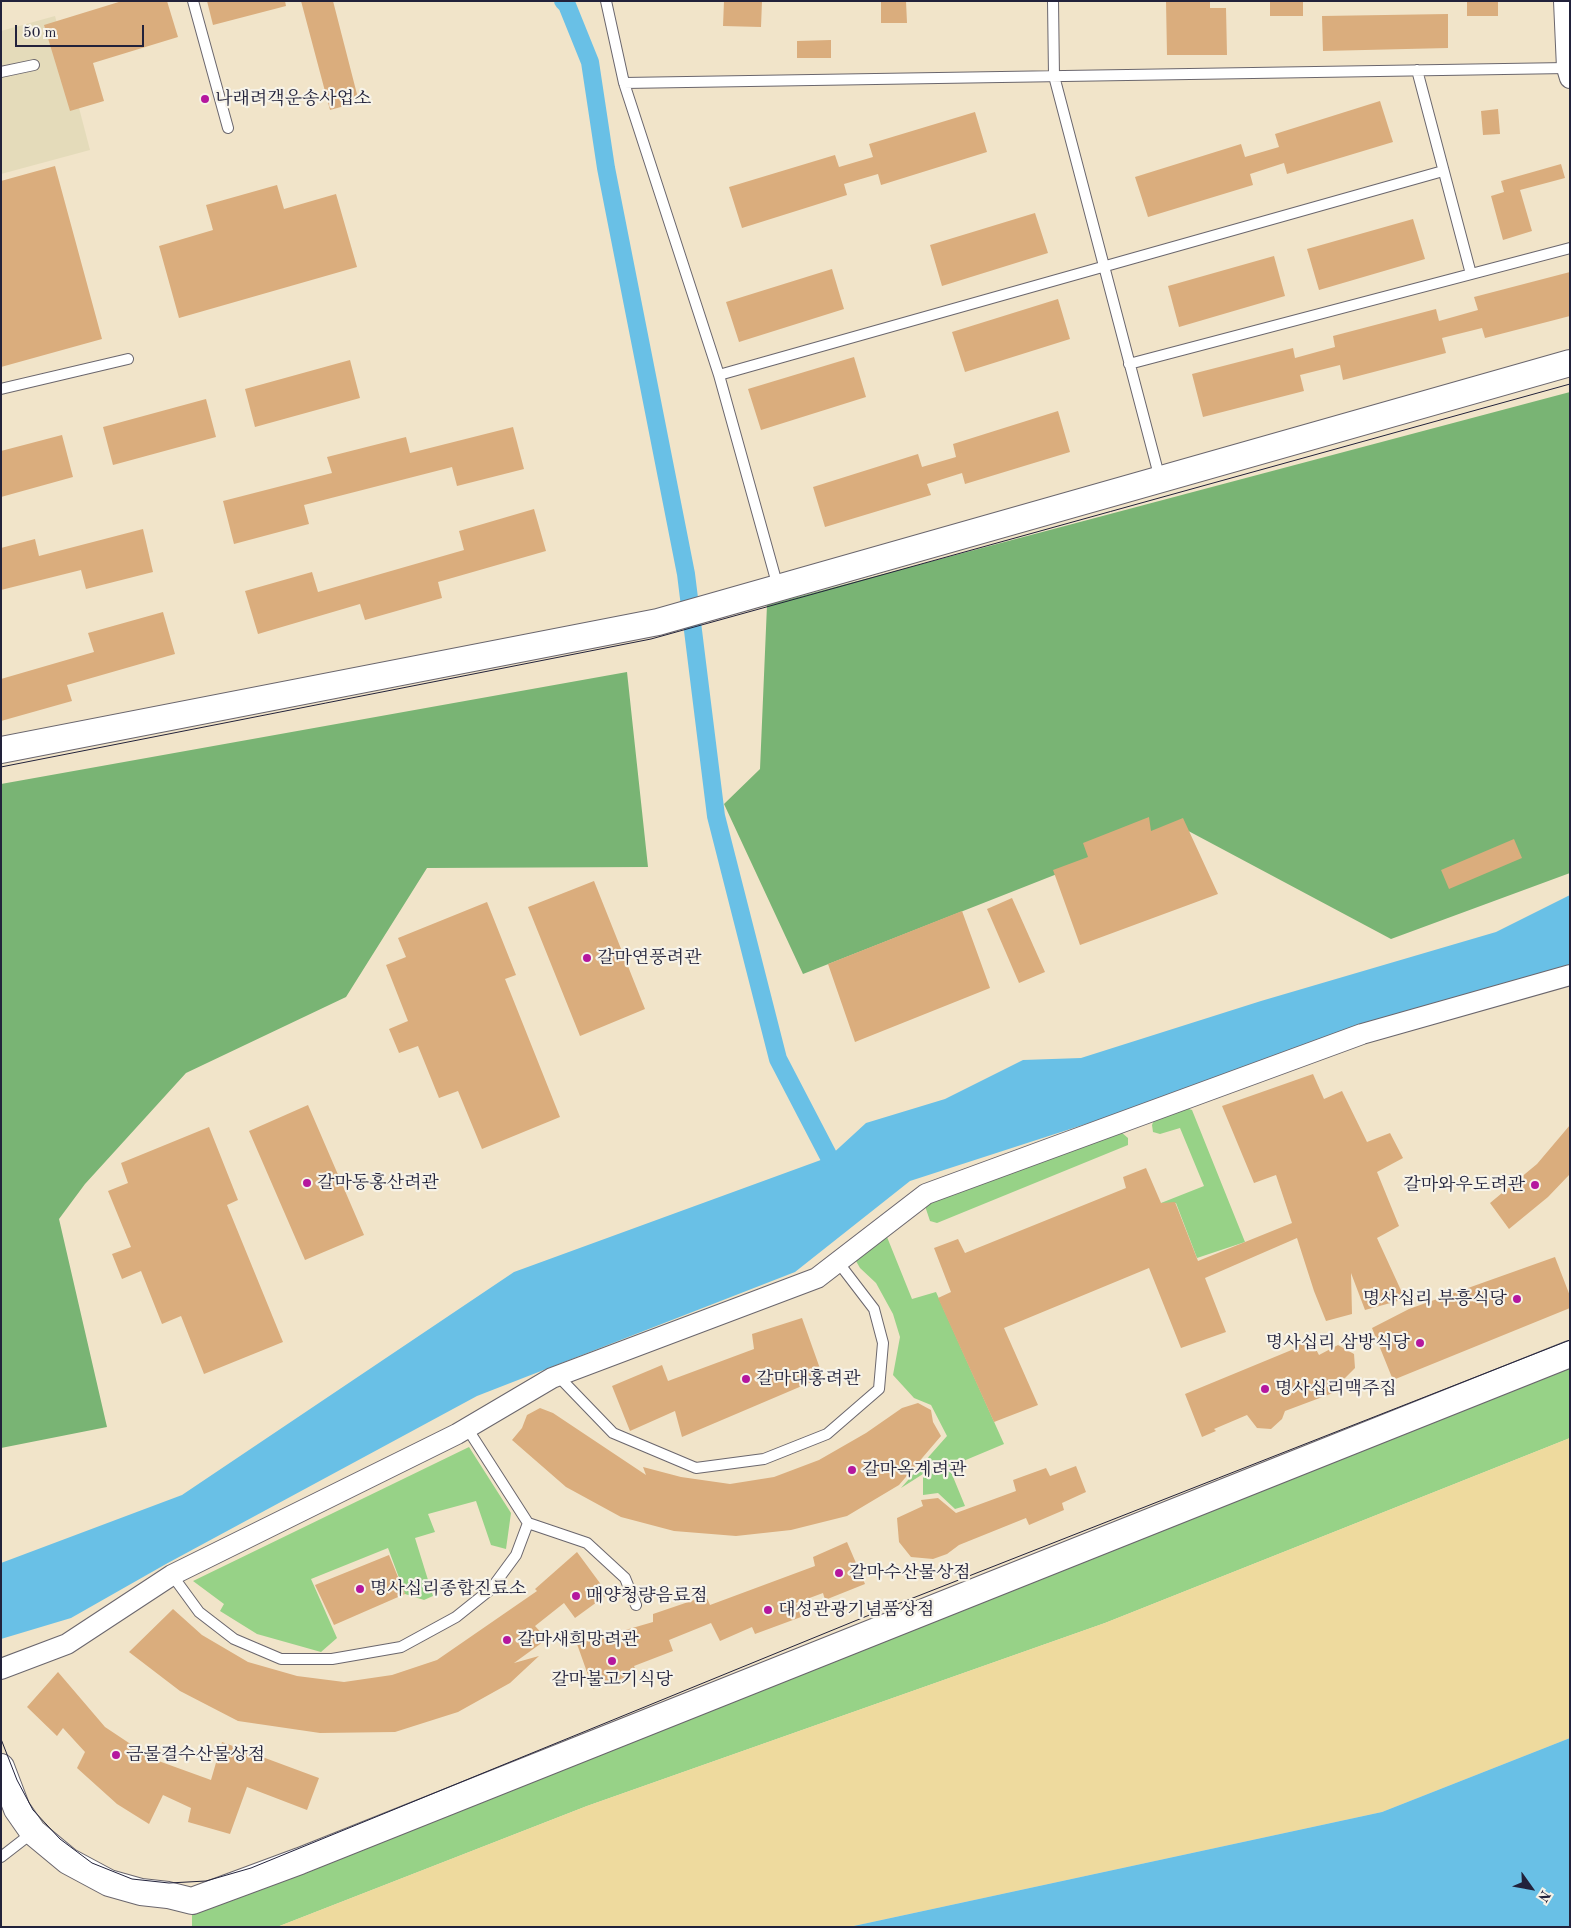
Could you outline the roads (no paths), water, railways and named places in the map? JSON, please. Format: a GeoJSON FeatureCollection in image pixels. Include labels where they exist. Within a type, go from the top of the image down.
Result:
{"type":"FeatureCollection","features":[{"type":"Feature","properties":{"kind":"street"},"geometry":{"type":"LineString","coordinates":[[1564,1],[1568,73]]}},
{"type":"Feature","properties":{"kind":"street"},"geometry":{"type":"LineString","coordinates":[[1,750],[658,622],[1570,363]]}},
{"type":"Feature","properties":{"kind":"street"},"geometry":{"type":"LineString","coordinates":[[1,1669],[67,1644],[172,1574],[468,1428],[558,1376],[817,1278],[926,1194],[1362,1034],[1570,976]]}},
{"type":"Feature","properties":{"kind":"street"},"geometry":{"type":"LineString","coordinates":[[1,1767],[17,1809],[33,1832],[68,1861],[109,1883],[141,1892],[168,1895],[192,1901],[300,1861],[1570,1354]]}},
{"type":"Feature","properties":{"kind":"lane"},"geometry":{"type":"LineString","coordinates":[[194,1],[228,128]]}},
{"type":"Feature","properties":{"kind":"lane"},"geometry":{"type":"LineString","coordinates":[[606,1],[624,83],[719,375],[778,587]]}},
{"type":"Feature","properties":{"kind":"lane"},"geometry":{"type":"LineString","coordinates":[[1052,1],[1054,76],[1160,479]]}},
{"type":"Feature","properties":{"kind":"lane"},"geometry":{"type":"LineString","coordinates":[[1,72],[34,65]]}},
{"type":"Feature","properties":{"kind":"lane"},"geometry":{"type":"LineString","coordinates":[[624,83],[1417,70],[1568,73]]}},
{"type":"Feature","properties":{"kind":"lane"},"geometry":{"type":"LineString","coordinates":[[1417,70],[1471,274]]}},
{"type":"Feature","properties":{"kind":"lane"},"geometry":{"type":"LineString","coordinates":[[719,375],[1443,171]]}},
{"type":"Feature","properties":{"kind":"lane"},"geometry":{"type":"LineString","coordinates":[[1129,364],[1570,248]]}},
{"type":"Feature","properties":{"kind":"lane"},"geometry":{"type":"LineString","coordinates":[[1,389],[128,359]]}},
{"type":"Feature","properties":{"kind":"lane"},"geometry":{"type":"LineString","coordinates":[[558,1376],[613,1433],[696,1468],[764,1459],[827,1434],[879,1389],[883,1343],[874,1309],[838,1262]]}},
{"type":"Feature","properties":{"kind":"lane"},"geometry":{"type":"LineString","coordinates":[[468,1428],[528,1523],[586,1543],[625,1578],[636,1605]]}},
{"type":"Feature","properties":{"kind":"lane"},"geometry":{"type":"LineString","coordinates":[[172,1574],[199,1612],[234,1639],[281,1659],[332,1659],[401,1647],[456,1617],[491,1589],[516,1555],[528,1523]]}},
{"type":"Feature","properties":{"kind":"lane"},"geometry":{"type":"LineString","coordinates":[[1,1857],[33,1832]]}},
{"type":"Feature","properties":{"kind":"water"},"geometry":{"type":"Polygon","coordinates":[[[1570,895],[1570,967],[910,1181],[795,1272],[477,1396],[166,1564],[71,1618],[1,1639],[1,1563],[182,1495],[514,1272],[829,1157],[866,1123],[945,1099],[1023,1060],[1081,1058],[1261,1001],[1496,932],[1570,895]]]}},
{"type":"Feature","properties":{"kind":"water"},"geometry":{"type":"Polygon","coordinates":[[[1570,1738],[1570,1927],[849,1927],[1382,1812],[1570,1738]]]}},
{"type":"Feature","properties":{"kind":"waterway"},"geometry":{"type":"LineString","coordinates":[[563,1],[567,5],[590,62],[606,168],[686,574],[716,816],[778,1059],[829,1157]]}},
{"type":"Feature","properties":{"kind":"tram line"},"geometry":{"type":"LineString","coordinates":[[1,767],[651,639],[1570,384]]}},
{"type":"Feature","properties":{"kind":"tram line"},"geometry":{"type":"LineString","coordinates":[[1,1739],[17,1780],[33,1810],[60,1839],[92,1863],[132,1879],[169,1883],[206,1881],[251,1868],[867,1616],[1570,1340]]}},
{"type":"Feature","properties":{"kind":"place","name":"나래려객운송사업소"},"geometry":{"type":"Point","coordinates":[205,99]}},
{"type":"Feature","properties":{"kind":"place","name":"갈마연풍려관"},"geometry":{"type":"Point","coordinates":[587,958]}},
{"type":"Feature","properties":{"kind":"place","name":"갈마동홍산려관"},"geometry":{"type":"Point","coordinates":[307,1183]}},
{"type":"Feature","properties":{"kind":"place","name":"갈마와우도려관"},"geometry":{"type":"Point","coordinates":[1535,1185]}},
{"type":"Feature","properties":{"kind":"place","name":"명사십리 부흥식당"},"geometry":{"type":"Point","coordinates":[1517,1299]}},
{"type":"Feature","properties":{"kind":"place","name":"명사십리 삼방식당"},"geometry":{"type":"Point","coordinates":[1420,1343]}},
{"type":"Feature","properties":{"kind":"place","name":"갈마대홍려관"},"geometry":{"type":"Point","coordinates":[746,1379]}},
{"type":"Feature","properties":{"kind":"place","name":"명사십리맥주집"},"geometry":{"type":"Point","coordinates":[1265,1389]}},
{"type":"Feature","properties":{"kind":"place","name":"갈마옥계려관"},"geometry":{"type":"Point","coordinates":[852,1470]}},
{"type":"Feature","properties":{"kind":"place","name":"갈마수산물상점"},"geometry":{"type":"Point","coordinates":[839,1573]}},
{"type":"Feature","properties":{"kind":"place","name":"명사십리종합진료소"},"geometry":{"type":"Point","coordinates":[360,1589]}},
{"type":"Feature","properties":{"kind":"place","name":"매양청량음료점"},"geometry":{"type":"Point","coordinates":[576,1596]}},
{"type":"Feature","properties":{"kind":"place","name":"대성관광기념품상점"},"geometry":{"type":"Point","coordinates":[768,1610]}},
{"type":"Feature","properties":{"kind":"place","name":"갈마새희망려관"},"geometry":{"type":"Point","coordinates":[507,1640]}},
{"type":"Feature","properties":{"kind":"place","name":"갈마불고기식당"},"geometry":{"type":"Point","coordinates":[612,1661]}},
{"type":"Feature","properties":{"kind":"place","name":"금물결수산물상점"},"geometry":{"type":"Point","coordinates":[116,1755]}}]}
